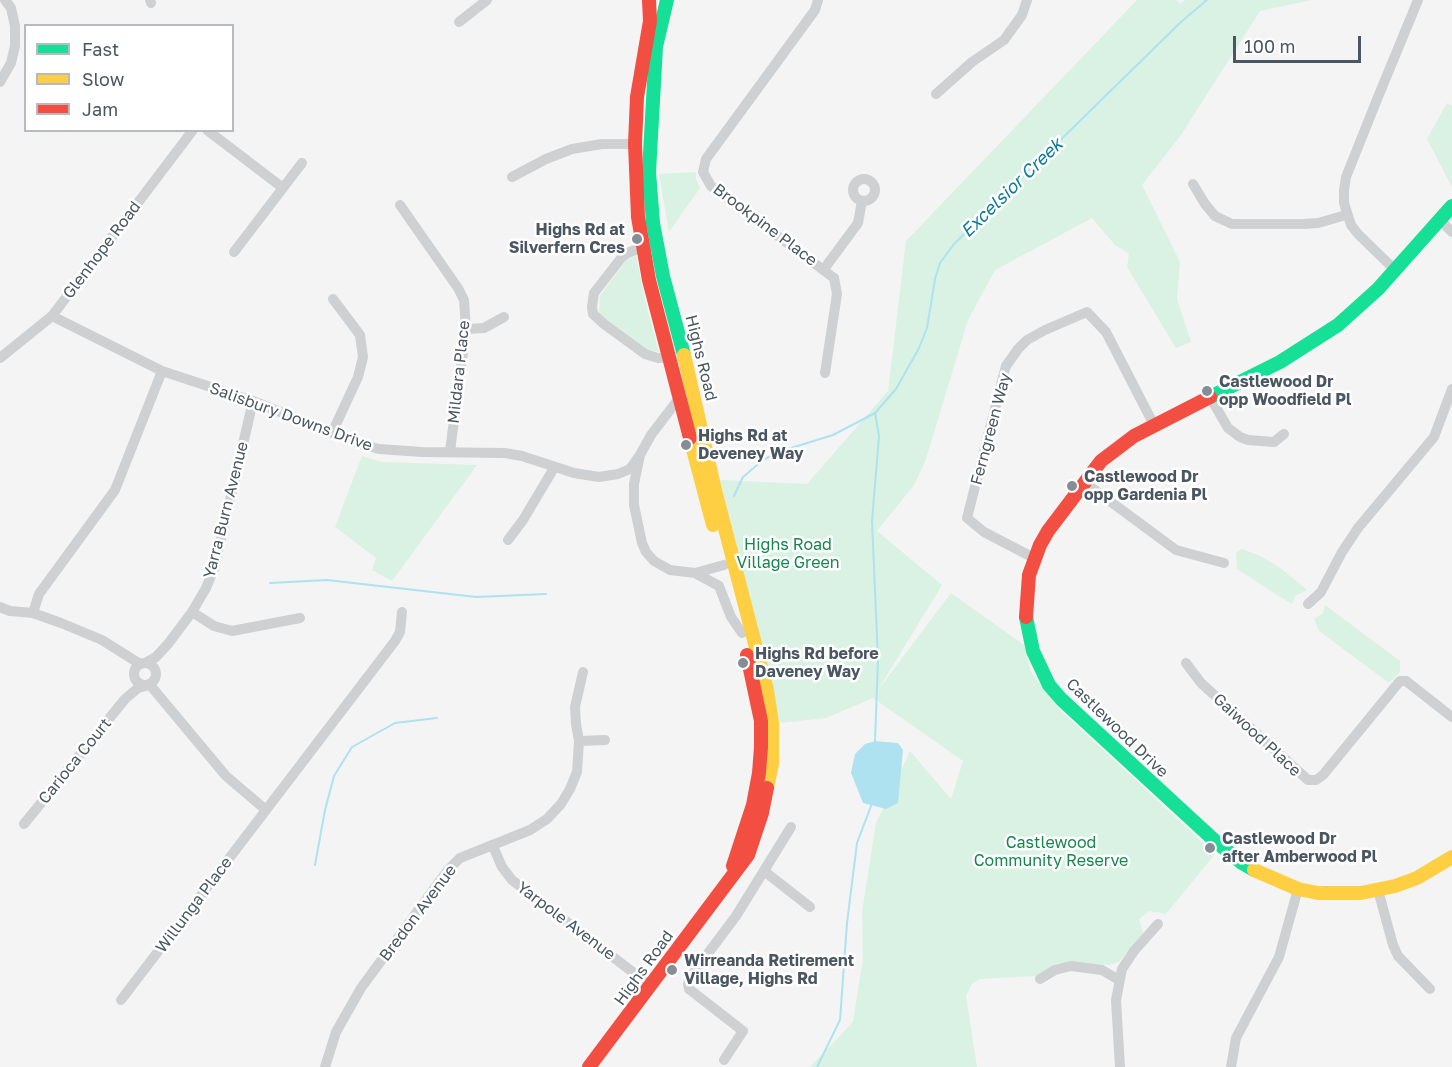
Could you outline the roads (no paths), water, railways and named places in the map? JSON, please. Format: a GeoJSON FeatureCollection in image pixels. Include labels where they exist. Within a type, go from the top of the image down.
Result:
{"type":"FeatureCollection","features":[{"type":"Feature","properties":{"kind":"street"},"geometry":{"type":"LineString","coordinates":[[0,82],[11,63],[15,46],[15,26],[11,8],[6,0]]}},
{"type":"Feature","properties":{"kind":"street"},"geometry":{"type":"LineString","coordinates":[[459,22],[487,0]]}},
{"type":"Feature","properties":{"kind":"street","name":"Highs Road"},"geometry":{"type":"LineString","coordinates":[[649,0],[650,21],[640,71],[635,144],[636,199],[643,248],[742,633],[761,721],[761,756],[753,805],[724,888]]}},
{"type":"Feature","properties":{"kind":"street","name":"Highs Road"},"geometry":{"type":"LineString","coordinates":[[589,1067],[748,855],[762,813],[772,764],[772,733],[767,690],[724,527],[656,241],[650,172],[650,128],[656,47],[667,0]]}},
{"type":"Feature","properties":{"kind":"street","name":"Brookpine Place"},"geometry":{"type":"LineString","coordinates":[[818,0],[815,10],[706,159],[704,172],[711,186],[834,278],[837,294],[825,373]]}},
{"type":"Feature","properties":{"kind":"street"},"geometry":{"type":"LineString","coordinates":[[936,94],[972,62],[1004,40],[1022,15],[1027,0]]}},
{"type":"Feature","properties":{"kind":"street"},"geometry":{"type":"LineString","coordinates":[[1395,270],[1358,234],[1346,215],[1344,190],[1346,177],[1418,0]]}},
{"type":"Feature","properties":{"kind":"street","name":"Glenhope Road"},"geometry":{"type":"LineString","coordinates":[[0,358],[52,316],[191,132]]}},
{"type":"Feature","properties":{"kind":"street"},"geometry":{"type":"LineString","coordinates":[[210,132],[283,188]]}},
{"type":"Feature","properties":{"kind":"street"},"geometry":{"type":"LineString","coordinates":[[512,177],[546,159],[572,149],[602,144],[635,144]]}},
{"type":"Feature","properties":{"kind":"street"},"geometry":{"type":"LineString","coordinates":[[234,252],[302,163]]}},
{"type":"Feature","properties":{"kind":"street"},"geometry":{"type":"LineString","coordinates":[[1193,184],[1204,204],[1215,216],[1232,224],[1318,223],[1346,215]]}},
{"type":"Feature","properties":{"kind":"street"},"geometry":{"type":"LineString","coordinates":[[824,269],[858,223],[862,201]]}},
{"type":"Feature","properties":{"kind":"street","name":"Mildara Place"},"geometry":{"type":"LineString","coordinates":[[400,205],[464,300],[466,329],[450,451]]}},
{"type":"Feature","properties":{"kind":"street","name":"Castlewood Drive"},"geometry":{"type":"LineString","coordinates":[[1452,206],[1360,306],[1317,339],[1280,362],[1154,425],[1101,461],[1048,531],[1034,558],[1027,590],[1026,621],[1033,651],[1049,685],[1075,713],[1215,841],[1242,863],[1259,873],[1298,889],[1340,894],[1378,890],[1417,878],[1452,857]]}},
{"type":"Feature","properties":{"kind":"street"},"geometry":{"type":"LineString","coordinates":[[1440,220],[1452,232]]}},
{"type":"Feature","properties":{"kind":"street"},"geometry":{"type":"LineString","coordinates":[[656,241],[622,257],[594,293],[592,307],[594,314],[604,324],[645,354],[658,358],[670,357]]}},
{"type":"Feature","properties":{"kind":"street"},"geometry":{"type":"LineString","coordinates":[[332,433],[358,377],[363,357],[360,335],[333,299]]}},
{"type":"Feature","properties":{"kind":"street","name":"Ferngreen Way"},"geometry":{"type":"LineString","coordinates":[[1034,558],[984,532],[967,518],[1003,377],[1012,357],[1027,340],[1067,319],[1087,312],[1106,332],[1154,425]]}},
{"type":"Feature","properties":{"kind":"street","name":"Salisbury Downs Drive"},"geometry":{"type":"LineString","coordinates":[[52,316],[162,371],[253,401],[357,443],[379,449],[411,452],[505,453],[522,456],[554,468],[599,477],[618,474],[630,469],[640,455]]}},
{"type":"Feature","properties":{"kind":"street"},"geometry":{"type":"LineString","coordinates":[[466,329],[484,328],[504,317]]}},
{"type":"Feature","properties":{"kind":"street"},"geometry":{"type":"LineString","coordinates":[[33,613],[39,594],[116,490],[162,371]]}},
{"type":"Feature","properties":{"kind":"street"},"geometry":{"type":"LineString","coordinates":[[1308,604],[1321,592],[1342,552],[1358,528],[1434,437],[1452,389]]}},
{"type":"Feature","properties":{"kind":"street"},"geometry":{"type":"LineString","coordinates":[[634,505],[635,475],[640,455],[651,435],[680,397]]}},
{"type":"Feature","properties":{"kind":"street"},"geometry":{"type":"LineString","coordinates":[[1210,397],[1223,422],[1234,433],[1248,440],[1277,446],[1284,434]]}},
{"type":"Feature","properties":{"kind":"street","name":"Yarra Burn Avenue"},"geometry":{"type":"LineString","coordinates":[[138,668],[156,657],[168,644],[192,612],[206,588],[214,569],[253,401]]}},
{"type":"Feature","properties":{"kind":"street"},"geometry":{"type":"LineString","coordinates":[[508,540],[523,520],[554,468]]}},
{"type":"Feature","properties":{"kind":"street"},"geometry":{"type":"LineString","coordinates":[[599,477],[625,482],[630,489],[642,543],[654,561],[670,570],[695,573],[719,586],[731,617],[742,633]]}},
{"type":"Feature","properties":{"kind":"street"},"geometry":{"type":"LineString","coordinates":[[1084,482],[1176,550],[1224,563]]}},
{"type":"Feature","properties":{"kind":"street"},"geometry":{"type":"LineString","coordinates":[[695,573],[724,565],[730,559],[724,527]]}},
{"type":"Feature","properties":{"kind":"street"},"geometry":{"type":"LineString","coordinates":[[0,607],[10,611],[33,613],[102,640],[138,668],[138,683],[152,680]]}},
{"type":"Feature","properties":{"kind":"street"},"geometry":{"type":"LineString","coordinates":[[192,612],[214,626],[232,631],[300,618]]}},
{"type":"Feature","properties":{"kind":"street","name":"Willunga Place"},"geometry":{"type":"LineString","coordinates":[[121,1000],[395,641],[400,632],[402,612]]}},
{"type":"Feature","properties":{"kind":"street","name":"Yarra Burn Avenue"},"geometry":{"type":"LineString","coordinates":[[152,680],[168,644]]}},
{"type":"Feature","properties":{"kind":"street","name":"Gaiwood Place"},"geometry":{"type":"LineString","coordinates":[[1186,663],[1201,683],[1301,776],[1312,781],[1323,776],[1393,688],[1402,680],[1407,681],[1452,717]]}},
{"type":"Feature","properties":{"kind":"street"},"geometry":{"type":"LineString","coordinates":[[138,668],[149,664],[152,680],[226,776],[266,810]]}},
{"type":"Feature","properties":{"kind":"street","name":"Carioca Court"},"geometry":{"type":"LineString","coordinates":[[125,699],[138,668]]}},
{"type":"Feature","properties":{"kind":"street","name":"Bredon Avenue"},"geometry":{"type":"LineString","coordinates":[[325,1067],[336,1032],[361,988],[396,943],[434,887],[460,858],[530,830],[547,819],[561,804],[577,772],[579,741],[575,707],[583,672]]}},
{"type":"Feature","properties":{"kind":"street","name":"Carioca Court"},"geometry":{"type":"LineString","coordinates":[[24,824],[125,699],[152,680]]}},
{"type":"Feature","properties":{"kind":"street"},"geometry":{"type":"LineString","coordinates":[[579,741],[605,740]]}},
{"type":"Feature","properties":{"kind":"street"},"geometry":{"type":"LineString","coordinates":[[724,1059],[743,1031],[689,989],[688,984],[691,976],[736,916],[791,827]]}},
{"type":"Feature","properties":{"kind":"street","name":"Yarpole Avenue"},"geometry":{"type":"LineString","coordinates":[[493,846],[502,867],[512,880],[651,986]]}},
{"type":"Feature","properties":{"kind":"street"},"geometry":{"type":"LineString","coordinates":[[764,871],[810,907]]}},
{"type":"Feature","properties":{"kind":"street"},"geometry":{"type":"LineString","coordinates":[[1231,1067],[1236,1038],[1279,957],[1298,889]]}},
{"type":"Feature","properties":{"kind":"street"},"geometry":{"type":"LineString","coordinates":[[1378,890],[1398,956],[1430,989]]}},
{"type":"Feature","properties":{"kind":"street"},"geometry":{"type":"LineString","coordinates":[[1120,1067],[1116,1000],[1119,980],[1127,961],[1158,924]]}},
{"type":"Feature","properties":{"kind":"street"},"geometry":{"type":"LineString","coordinates":[[1040,979],[1055,970],[1071,966],[1108,972],[1119,980]]}},
{"type":"Feature","properties":{"kind":"water"},"geometry":{"type":"Polygon","coordinates":[[[875,741],[898,743],[903,750],[898,803],[886,809],[863,803],[851,773],[855,754],[865,744],[875,741]]]}},
{"type":"Feature","properties":{"kind":"waterway","name":"Excelsior Creek"},"geometry":{"type":"LineString","coordinates":[[734,496],[743,477],[763,460],[778,452],[833,435],[875,413],[896,389],[919,348],[927,328],[940,263],[954,244],[1182,21],[1207,0]]}},
{"type":"Feature","properties":{"kind":"waterway"},"geometry":{"type":"LineString","coordinates":[[875,413],[879,436],[872,521],[878,660],[875,741]]}},
{"type":"Feature","properties":{"kind":"waterway"},"geometry":{"type":"LineString","coordinates":[[270,583],[327,580],[476,597],[546,594]]}},
{"type":"Feature","properties":{"kind":"waterway"},"geometry":{"type":"LineString","coordinates":[[315,865],[334,776],[352,747],[395,723],[437,718]]}},
{"type":"Feature","properties":{"kind":"waterway"},"geometry":{"type":"LineString","coordinates":[[817,1067],[840,1020],[847,923],[857,843],[871,806]]}},
{"type":"Feature","properties":{"kind":"place","name":"Highs Rd at Silverfern Cres"},"geometry":{"type":"Point","coordinates":[637,239]}},
{"type":"Feature","properties":{"kind":"place","name":"Castlewood Dr opp Woodfield Pl"},"geometry":{"type":"Point","coordinates":[1207,391]}},
{"type":"Feature","properties":{"kind":"place","name":"Highs Rd at Deveney Way"},"geometry":{"type":"Point","coordinates":[686,445]}},
{"type":"Feature","properties":{"kind":"place","name":"Castlewood Dr opp Gardenia Pl"},"geometry":{"type":"Point","coordinates":[1072,486]}},
{"type":"Feature","properties":{"kind":"place","name":"Highs Rd before Daveney Way"},"geometry":{"type":"Point","coordinates":[743,663]}},
{"type":"Feature","properties":{"kind":"place","name":"Castlewood Dr after Amberwood Pl"},"geometry":{"type":"Point","coordinates":[1210,848]}},
{"type":"Feature","properties":{"kind":"place","name":"Wirreanda Retirement Village, Highs Rd"},"geometry":{"type":"Point","coordinates":[672,970]}},
{"type":"Feature","properties":{"kind":"park label","name":"Highs Road Village Green"},"geometry":{"type":"Point","coordinates":[788,554]}},
{"type":"Feature","properties":{"kind":"park label","name":"Castlewood Community Reserve"},"geometry":{"type":"Point","coordinates":[1051,852]}}]}
